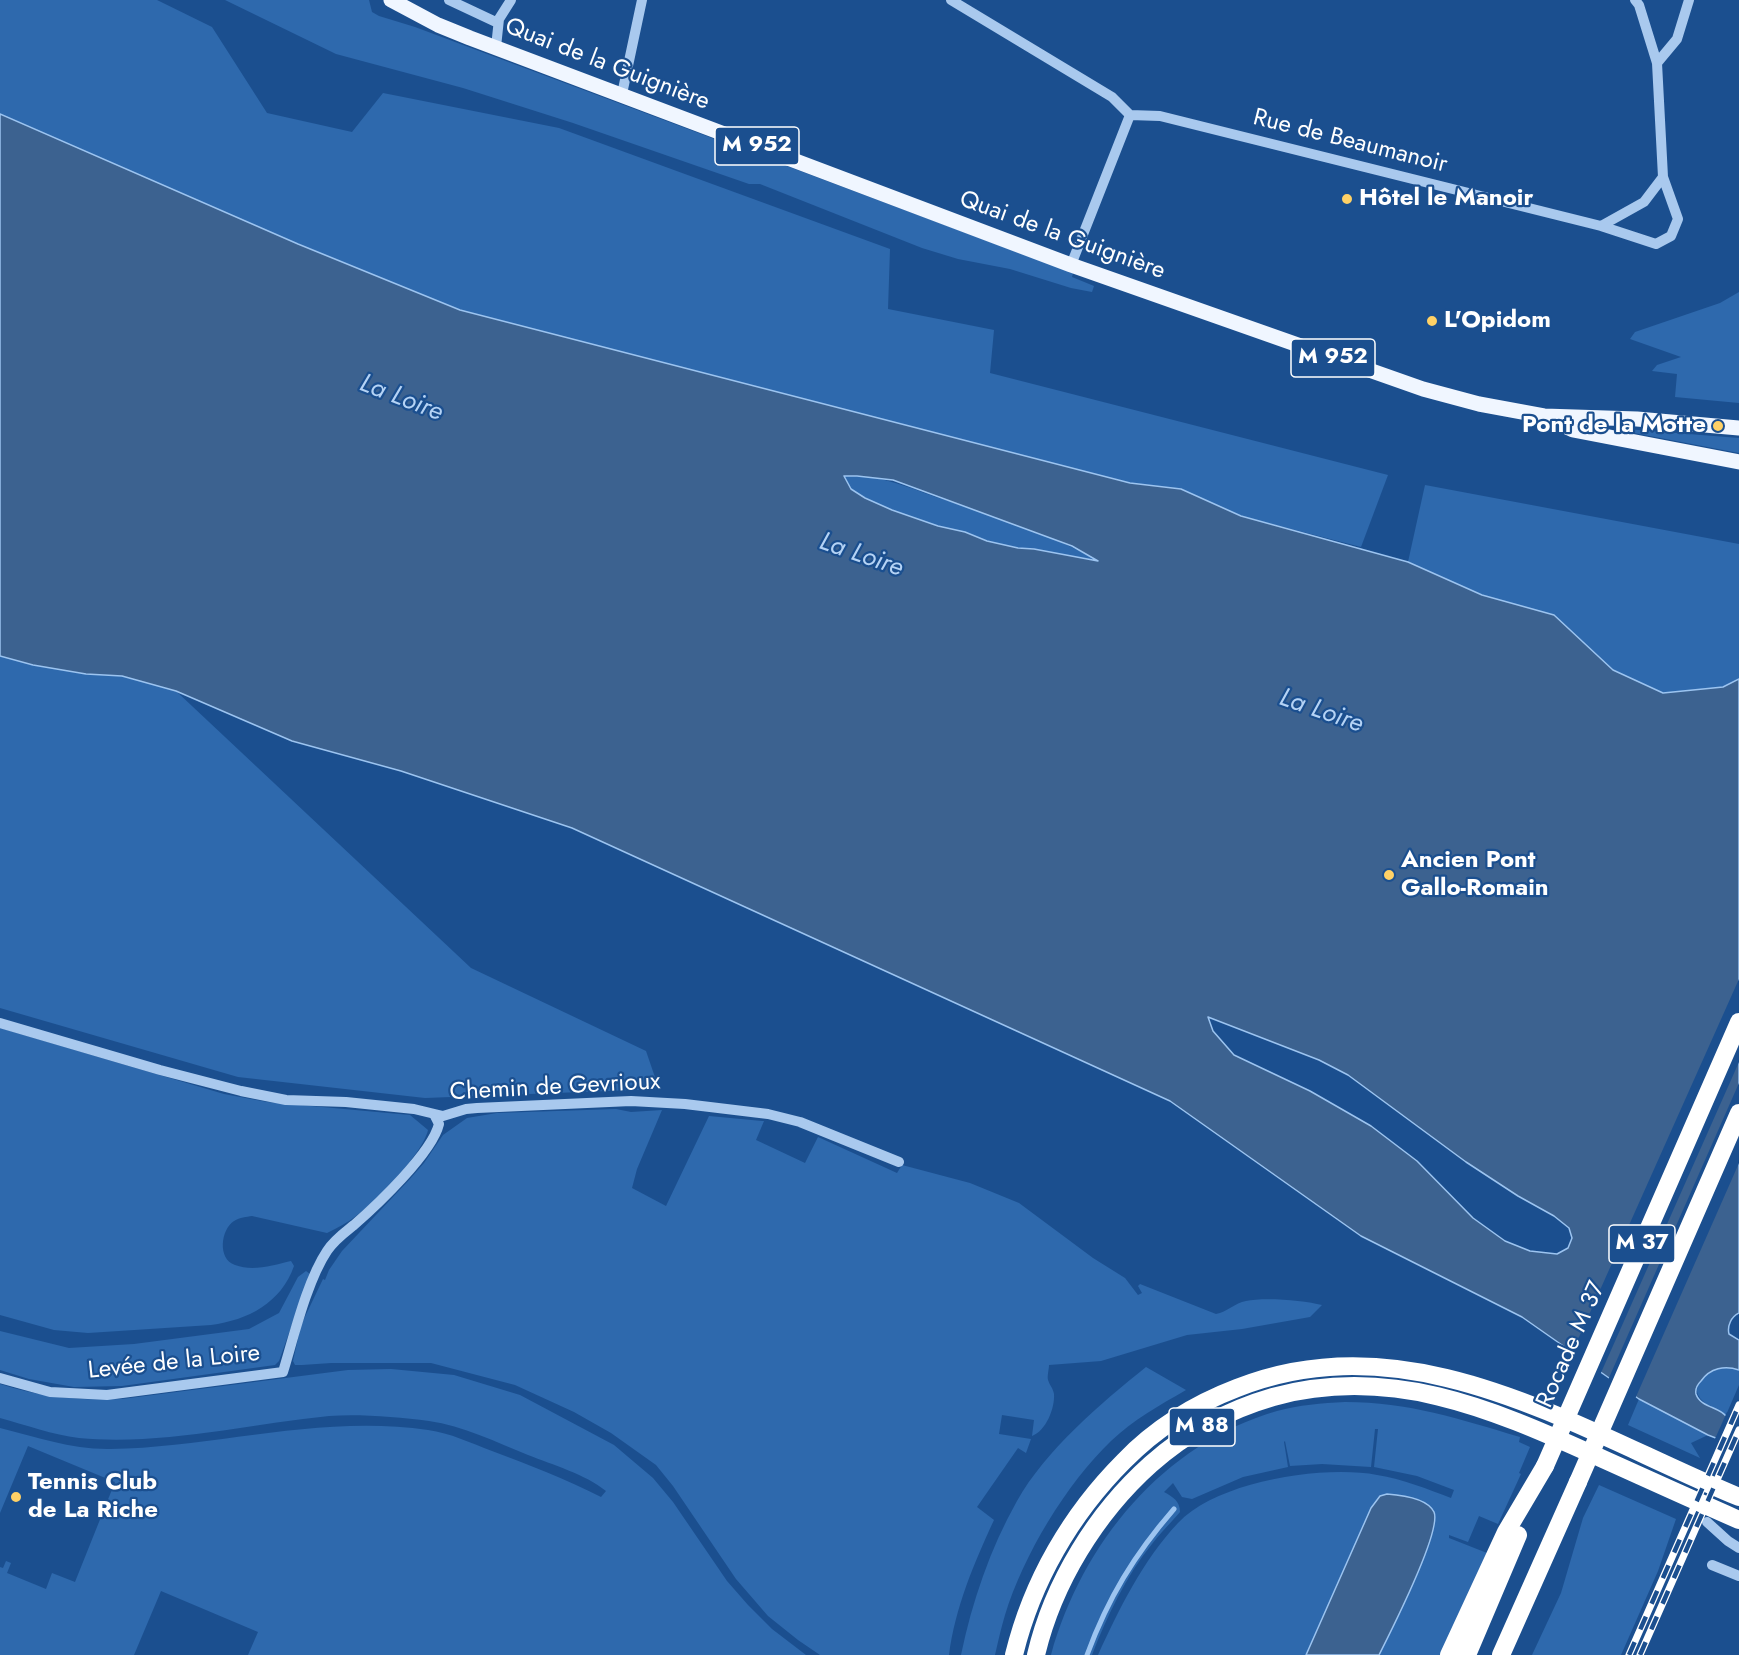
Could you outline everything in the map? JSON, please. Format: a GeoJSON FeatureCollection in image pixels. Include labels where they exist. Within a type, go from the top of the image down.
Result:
{"type":"FeatureCollection","features":[{"type":"Feature","properties":{"kind":"highway","name":"Rocade M 37"},"geometry":{"type":"LineString","coordinates":[[1467,1655],[1545,1466],[1739,1022]]}},
{"type":"Feature","properties":{"kind":"highway","name":"M 37"},"geometry":{"type":"LineString","coordinates":[[1501,1655],[1739,1113]]}},
{"type":"Feature","properties":{"kind":"highway","name":"M 88"},"geometry":{"type":"LineString","coordinates":[[1014,1655],[1026,1617],[1053,1555],[1070,1526],[1113,1472],[1163,1427],[1192,1409],[1254,1381],[1287,1372],[1320,1367],[1363,1365],[1419,1371],[1452,1378],[1571,1421],[1739,1497]]}},
{"type":"Feature","properties":{"kind":"highway","name":"M 88"},"geometry":{"type":"LineString","coordinates":[[1036,1655],[1060,1586],[1077,1556],[1114,1502],[1138,1475],[1191,1434],[1221,1417],[1262,1400],[1304,1389],[1349,1386],[1394,1388],[1417,1391],[1470,1405],[1533,1428],[1739,1520]]}},
{"type":"Feature","properties":{"kind":"highway"},"geometry":{"type":"LineString","coordinates":[[1449,1655],[1506,1532],[1545,1466]]}},
{"type":"Feature","properties":{"kind":"main road","name":"Quai de la Guignière"},"geometry":{"type":"LineString","coordinates":[[391,0],[438,25],[1071,264],[1423,389],[1479,404],[1544,416],[1739,428]]}},
{"type":"Feature","properties":{"kind":"main road"},"geometry":{"type":"LineString","coordinates":[[1544,416],[1573,430],[1739,462]]}},
{"type":"Feature","properties":{"kind":"street"},"geometry":{"type":"LineString","coordinates":[[449,0],[498,23]]}},
{"type":"Feature","properties":{"kind":"street"},"geometry":{"type":"LineString","coordinates":[[496,47],[499,19],[511,0]]}},
{"type":"Feature","properties":{"kind":"street"},"geometry":{"type":"LineString","coordinates":[[622,94],[642,0]]}},
{"type":"Feature","properties":{"kind":"street"},"geometry":{"type":"LineString","coordinates":[[951,0],[1112,97],[1130,115],[1071,264]]}},
{"type":"Feature","properties":{"kind":"street"},"geometry":{"type":"LineString","coordinates":[[1601,226],[1644,202],[1663,177],[1657,63],[1639,5],[1635,0]]}},
{"type":"Feature","properties":{"kind":"street"},"geometry":{"type":"LineString","coordinates":[[1657,63],[1677,39],[1689,0]]}},
{"type":"Feature","properties":{"kind":"street","name":"Rue de Beaumanoir"},"geometry":{"type":"LineString","coordinates":[[1130,115],[1160,116],[1601,226],[1656,244],[1671,236],[1678,219],[1663,177]]}},
{"type":"Feature","properties":{"kind":"street","name":"Chemin de Gevrioux"},"geometry":{"type":"LineString","coordinates":[[0,1023],[160,1070],[286,1100],[346,1102],[414,1109],[449,1116],[466,1109],[607,1102],[684,1104],[781,1116],[899,1162]]}},
{"type":"Feature","properties":{"kind":"street","name":"Levée de la Loire"},"geometry":{"type":"LineString","coordinates":[[0,1378],[50,1392],[106,1395],[283,1372],[315,1276],[328,1250],[411,1169],[437,1133],[439,1124],[434,1114]]}},
{"type":"Feature","properties":{"kind":"street"},"geometry":{"type":"LineString","coordinates":[[1707,1522],[1739,1548]]}},
{"type":"Feature","properties":{"kind":"street"},"geometry":{"type":"LineString","coordinates":[[1712,1565],[1739,1576]]}},
{"type":"Feature","properties":{"kind":"shaded area"},"geometry":{"type":"Polygon","coordinates":[[[0,0],[157,0],[212,27],[267,113],[352,132],[383,93],[559,128],[890,249],[888,309],[994,330],[990,373],[1388,475],[1361,547],[1241,516],[1181,489],[1130,483],[460,310],[298,244],[0,114],[0,0]]]}},
{"type":"Feature","properties":{"kind":"shaded area"},"geometry":{"type":"Polygon","coordinates":[[[225,0],[369,0],[372,12],[379,16],[415,27],[1073,273],[1072,277],[1094,286],[1092,292],[1071,288],[1010,269],[958,259],[922,248],[760,184],[749,184],[573,123],[463,88],[336,54],[225,0]]]}},
{"type":"Feature","properties":{"kind":"shaded area"},"geometry":{"type":"Polygon","coordinates":[[[1739,292],[1739,403],[1675,397],[1677,374],[1652,371],[1657,365],[1681,357],[1630,339],[1635,332],[1720,303],[1739,292]]]}},
{"type":"Feature","properties":{"kind":"shaded area"},"geometry":{"type":"Polygon","coordinates":[[[1626,429],[1739,438],[1739,453],[1629,432],[1626,429]]]}},
{"type":"Feature","properties":{"kind":"shaded area"},"geometry":{"type":"Polygon","coordinates":[[[844,476],[871,477],[906,486],[1023,527],[1100,562],[1018,548],[938,526],[865,498],[851,489],[844,476]]]}},
{"type":"Feature","properties":{"kind":"shaded area"},"geometry":{"type":"Polygon","coordinates":[[[1425,485],[1739,544],[1739,679],[1723,687],[1663,693],[1613,670],[1554,615],[1482,595],[1408,562],[1425,485]]]}},
{"type":"Feature","properties":{"kind":"shaded area"},"geometry":{"type":"Polygon","coordinates":[[[0,656],[33,665],[86,674],[122,676],[176,691],[471,968],[646,1051],[659,1089],[425,1098],[238,1077],[0,1008],[0,656]]]}},
{"type":"Feature","properties":{"kind":"shaded area"},"geometry":{"type":"Polygon","coordinates":[[[0,1028],[224,1094],[267,1102],[410,1115],[428,1130],[408,1164],[386,1189],[356,1216],[327,1233],[252,1216],[238,1219],[230,1225],[226,1230],[223,1244],[225,1257],[229,1262],[249,1268],[291,1261],[294,1266],[281,1290],[262,1308],[238,1319],[211,1325],[88,1333],[54,1330],[0,1315],[0,1028]]]}},
{"type":"Feature","properties":{"kind":"shaded area"},"geometry":{"type":"Polygon","coordinates":[[[616,1109],[631,1112],[662,1110],[637,1169],[632,1188],[666,1206],[709,1116],[764,1121],[756,1140],[805,1163],[818,1137],[897,1173],[902,1165],[970,1183],[1019,1203],[1093,1258],[1125,1278],[1138,1295],[1142,1293],[1138,1286],[1140,1284],[1216,1314],[1242,1302],[1263,1299],[1322,1305],[1310,1317],[1242,1329],[1187,1335],[1101,1361],[1049,1365],[1048,1378],[1054,1392],[1054,1400],[1049,1418],[1041,1429],[1032,1436],[1034,1420],[1002,1415],[999,1434],[1031,1439],[1026,1453],[1018,1448],[977,1507],[994,1520],[966,1586],[949,1655],[820,1655],[768,1616],[736,1579],[673,1486],[656,1465],[611,1433],[574,1412],[515,1385],[431,1363],[295,1365],[293,1361],[301,1325],[323,1279],[325,1280],[342,1251],[424,1163],[443,1135],[467,1118],[497,1113],[616,1109]]]}},
{"type":"Feature","properties":{"kind":"shaded area"},"geometry":{"type":"Polygon","coordinates":[[[306,1271],[310,1274],[279,1361],[275,1365],[122,1386],[74,1387],[29,1379],[0,1370],[0,1331],[69,1348],[134,1344],[249,1329],[279,1313],[298,1277],[306,1271]]]}},
{"type":"Feature","properties":{"kind":"shaded area"},"geometry":{"type":"Polygon","coordinates":[[[1146,1367],[1186,1390],[1128,1426],[1094,1458],[1062,1499],[1035,1545],[1013,1592],[995,1655],[961,1655],[976,1596],[990,1557],[1007,1519],[1029,1482],[1075,1429],[1146,1367]]]}},
{"type":"Feature","properties":{"kind":"shaded area"},"geometry":{"type":"Polygon","coordinates":[[[1717,1368],[1739,1370],[1739,1385],[1726,1415],[1701,1400],[1698,1394],[1697,1388],[1700,1382],[1717,1368]]]}},
{"type":"Feature","properties":{"kind":"shaded area"},"geometry":{"type":"Polygon","coordinates":[[[391,1369],[454,1375],[520,1395],[614,1445],[653,1478],[673,1502],[727,1581],[748,1605],[772,1629],[806,1655],[248,1655],[258,1632],[161,1591],[134,1655],[0,1655],[0,1567],[3,1568],[6,1561],[11,1563],[7,1573],[46,1589],[52,1573],[75,1582],[115,1482],[28,1446],[0,1513],[0,1428],[41,1439],[97,1449],[151,1447],[309,1428],[388,1426],[428,1430],[444,1433],[547,1472],[601,1497],[606,1491],[579,1475],[479,1435],[442,1423],[392,1417],[329,1416],[173,1437],[110,1440],[69,1437],[0,1418],[0,1384],[60,1397],[122,1399],[348,1370],[391,1369]]]}},
{"type":"Feature","properties":{"kind":"shaded area"},"geometry":{"type":"Polygon","coordinates":[[[1639,1399],[1708,1435],[1691,1443],[1700,1458],[1628,1425],[1639,1399]]]}},
{"type":"Feature","properties":{"kind":"shaded area"},"geometry":{"type":"Polygon","coordinates":[[[1345,1402],[1391,1405],[1434,1413],[1520,1437],[1519,1442],[1530,1447],[1519,1473],[1521,1474],[1498,1524],[1479,1516],[1468,1542],[1449,1535],[1449,1538],[1487,1553],[1440,1655],[1098,1655],[1123,1603],[1165,1537],[1196,1508],[1218,1496],[1272,1480],[1329,1472],[1355,1472],[1396,1479],[1451,1498],[1454,1490],[1417,1476],[1374,1467],[1378,1429],[1375,1429],[1371,1467],[1322,1464],[1290,1466],[1285,1441],[1288,1467],[1243,1477],[1192,1499],[1182,1497],[1173,1483],[1164,1492],[1177,1502],[1180,1512],[1155,1540],[1134,1569],[1111,1611],[1092,1655],[1051,1655],[1065,1614],[1083,1574],[1106,1537],[1133,1503],[1164,1473],[1198,1447],[1236,1426],[1285,1409],[1345,1402]]]}},
{"type":"Feature","properties":{"kind":"shaded area"},"geometry":{"type":"Polygon","coordinates":[[[1599,1485],[1676,1519],[1658,1571],[1621,1655],[1532,1655],[1561,1593],[1583,1518],[1599,1485]]]}},
{"type":"Feature","properties":{"kind":"water","name":"La Loire"},"geometry":{"type":"Polygon","coordinates":[[[0,114],[298,244],[460,310],[1130,483],[1181,489],[1241,516],[1408,562],[1482,595],[1554,615],[1613,670],[1663,693],[1723,687],[1739,679],[1739,1313],[1729,1325],[1729,1334],[1739,1340],[1739,1370],[1723,1368],[1713,1370],[1700,1382],[1696,1394],[1701,1402],[1726,1416],[1739,1447],[1708,1435],[1639,1399],[1522,1317],[1361,1236],[1170,1101],[572,828],[401,771],[292,741],[176,691],[122,676],[86,674],[33,665],[0,656],[0,114]],[[844,476],[851,489],[865,498],[938,526],[1018,548],[1098,561],[1072,546],[893,480],[844,476]],[[1208,1017],[1213,1031],[1234,1055],[1310,1091],[1371,1126],[1417,1161],[1473,1218],[1505,1241],[1530,1251],[1557,1254],[1568,1248],[1572,1238],[1569,1228],[1554,1216],[1466,1162],[1348,1075],[1319,1060],[1208,1017]]]}},
{"type":"Feature","properties":{"kind":"water"},"geometry":{"type":"Polygon","coordinates":[[[1387,1494],[1413,1498],[1426,1503],[1434,1512],[1434,1523],[1414,1582],[1379,1655],[1306,1655],[1371,1508],[1380,1496],[1387,1494]]]}},
{"type":"Feature","properties":{"kind":"pier"},"geometry":{"type":"Polygon","coordinates":[[[1739,979],[1739,1062],[1600,1375],[1571,1355],[1739,979]]]}},
{"type":"Feature","properties":{"kind":"pier"},"geometry":{"type":"Polygon","coordinates":[[[1739,1083],[1739,1163],[1635,1399],[1608,1380],[1739,1083]]]}},
{"type":"Feature","properties":{"kind":"pier"},"geometry":{"type":"Polygon","coordinates":[[[1727,1412],[1739,1417],[1739,1450],[1714,1441],[1727,1412]]]}},
{"type":"Feature","properties":{"kind":"waterway"},"geometry":{"type":"LineString","coordinates":[[1087,1655],[1123,1578],[1146,1543],[1174,1509]]}},
{"type":"Feature","properties":{"kind":"railway"},"geometry":{"type":"LineString","coordinates":[[1629,1655],[1739,1405]]}},
{"type":"Feature","properties":{"kind":"railway"},"geometry":{"type":"LineString","coordinates":[[1640,1655],[1739,1430]]}},
{"type":"Feature","properties":{"kind":"place","name":"Hôtel le Manoir"},"geometry":{"type":"Point","coordinates":[1347,199]}},
{"type":"Feature","properties":{"kind":"place","name":"L'Opidom"},"geometry":{"type":"Point","coordinates":[1432,321]}},
{"type":"Feature","properties":{"kind":"place","name":"Pont de la Motte"},"geometry":{"type":"Point","coordinates":[1718,426]}},
{"type":"Feature","properties":{"kind":"place","name":"Ancien Pont Gallo-Romain"},"geometry":{"type":"Point","coordinates":[1389,875]}},
{"type":"Feature","properties":{"kind":"place","name":"Tennis Club de La Riche"},"geometry":{"type":"Point","coordinates":[16,1497]}}]}
